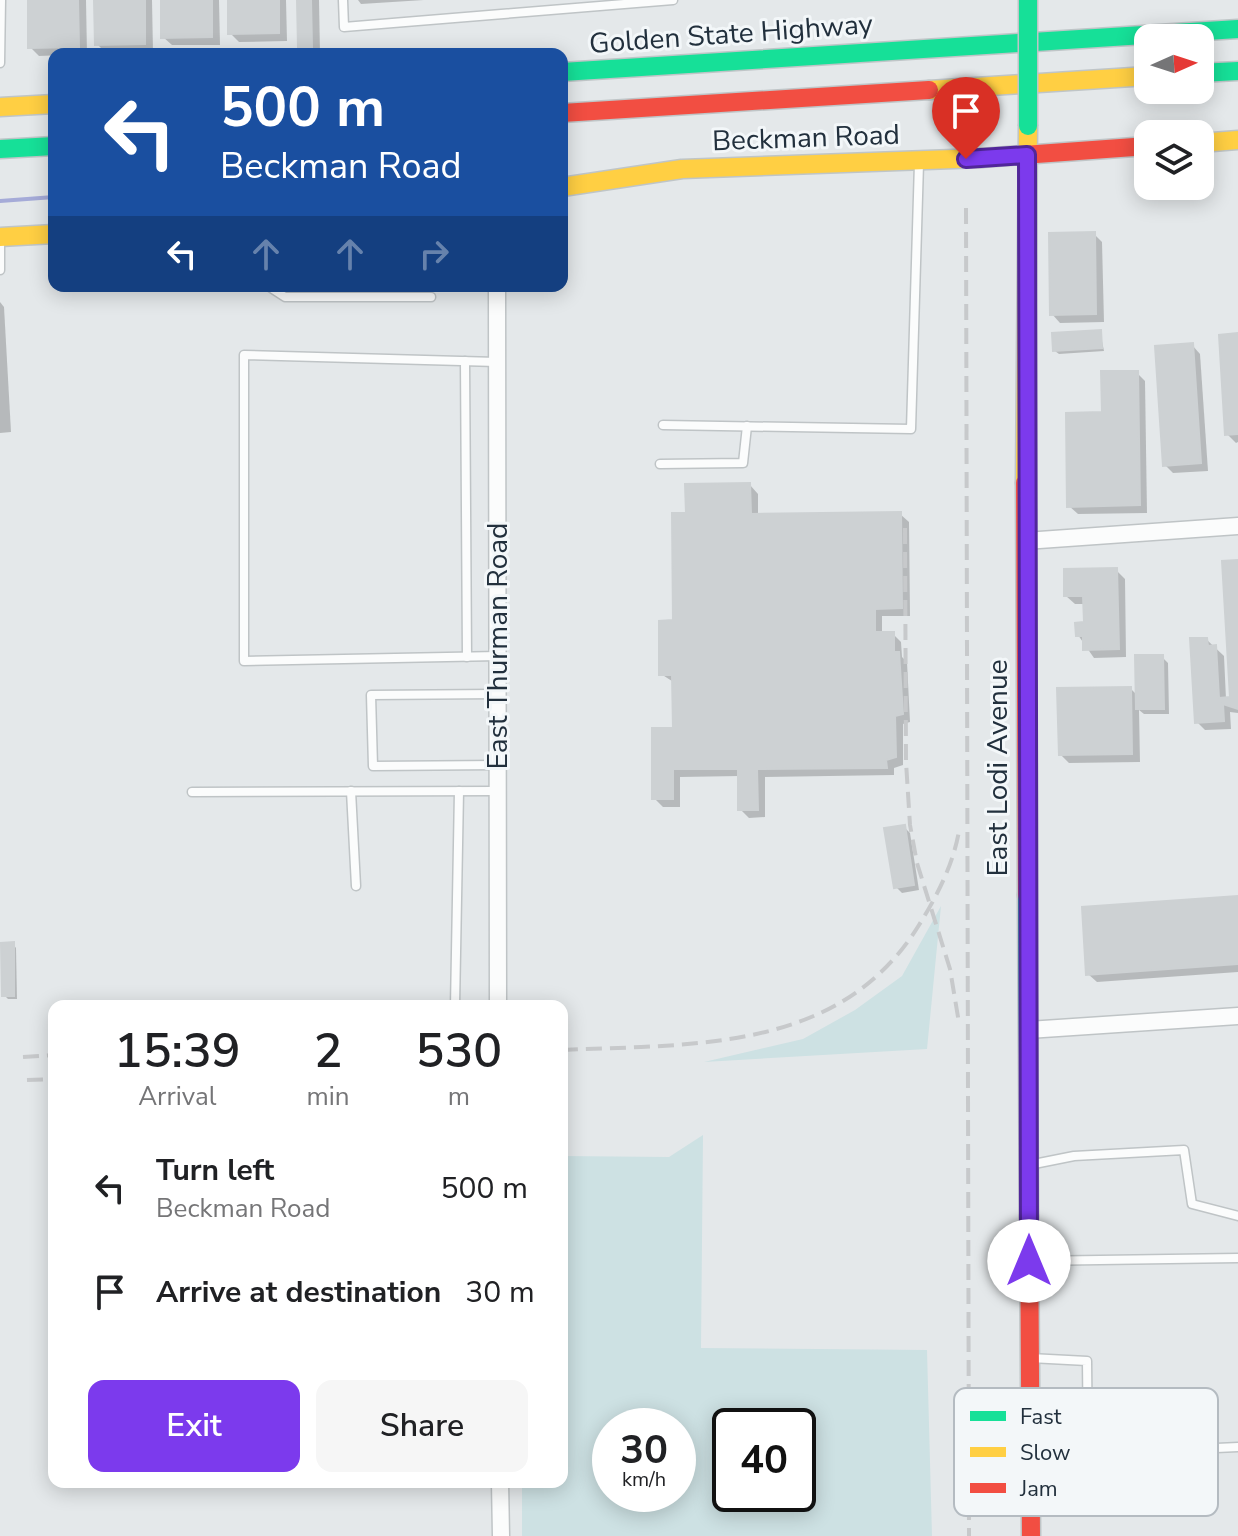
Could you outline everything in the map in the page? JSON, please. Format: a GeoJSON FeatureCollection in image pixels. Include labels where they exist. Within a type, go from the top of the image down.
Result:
{"type":"FeatureCollection","features":[{"type":"Feature","properties":{"kind":"main road","name":"East Lodi Avenue"},"geometry":{"type":"LineString","coordinates":[[1028,0],[1025,541],[1030,1388]]}},
{"type":"Feature","properties":{"kind":"main road","name":"Golden State Highway"},"geometry":{"type":"LineString","coordinates":[[568,72],[1238,29]]}},
{"type":"Feature","properties":{"kind":"main road"},"geometry":{"type":"LineString","coordinates":[[1214,72],[1238,71]]}},
{"type":"Feature","properties":{"kind":"main road"},"geometry":{"type":"LineString","coordinates":[[568,113],[1134,77]]}},
{"type":"Feature","properties":{"kind":"main road"},"geometry":{"type":"LineString","coordinates":[[0,107],[48,104]]}},
{"type":"Feature","properties":{"kind":"main road"},"geometry":{"type":"LineString","coordinates":[[1214,142],[1238,140]]}},
{"type":"Feature","properties":{"kind":"main road"},"geometry":{"type":"LineString","coordinates":[[0,149],[48,146]]}},
{"type":"Feature","properties":{"kind":"main road","name":"Beckman Road"},"geometry":{"type":"LineString","coordinates":[[568,186],[682,169],[919,163],[1134,147]]}},
{"type":"Feature","properties":{"kind":"main road"},"geometry":{"type":"LineString","coordinates":[[0,237],[48,234]]}},
{"type":"Feature","properties":{"kind":"main road","name":"East Lodi Avenue"},"geometry":{"type":"LineString","coordinates":[[1031,1516],[1031,1536]]}},
{"type":"Feature","properties":{"kind":"street","name":"East Thurman Road"},"geometry":{"type":"LineString","coordinates":[[497,292],[498,1000]]}},
{"type":"Feature","properties":{"kind":"street"},"geometry":{"type":"LineString","coordinates":[[1025,541],[1238,526]]}},
{"type":"Feature","properties":{"kind":"street"},"geometry":{"type":"LineString","coordinates":[[1028,1030],[1238,1016]]}},
{"type":"Feature","properties":{"kind":"street"},"geometry":{"type":"LineString","coordinates":[[500,1488],[501,1536]]}},
{"type":"Feature","properties":{"kind":"lane"},"geometry":{"type":"LineString","coordinates":[[0,63],[1,0]]}},
{"type":"Feature","properties":{"kind":"lane"},"geometry":{"type":"LineString","coordinates":[[343,0],[344,27],[673,0]]}},
{"type":"Feature","properties":{"kind":"lane"},"geometry":{"type":"LineString","coordinates":[[663,425],[911,429],[919,163]]}},
{"type":"Feature","properties":{"kind":"lane"},"geometry":{"type":"LineString","coordinates":[[0,237],[0,270]]}},
{"type":"Feature","properties":{"kind":"lane"},"geometry":{"type":"LineString","coordinates":[[277,292],[285,297],[431,297]]}},
{"type":"Feature","properties":{"kind":"lane"},"geometry":{"type":"LineString","coordinates":[[498,362],[244,355],[244,661],[498,656]]}},
{"type":"Feature","properties":{"kind":"lane"},"geometry":{"type":"LineString","coordinates":[[465,361],[467,657]]}},
{"type":"Feature","properties":{"kind":"lane"},"geometry":{"type":"LineString","coordinates":[[660,464],[743,463],[747,426]]}},
{"type":"Feature","properties":{"kind":"lane"},"geometry":{"type":"LineString","coordinates":[[498,694],[371,695],[373,766],[498,765]]}},
{"type":"Feature","properties":{"kind":"lane"},"geometry":{"type":"LineString","coordinates":[[351,791],[356,886]]}},
{"type":"Feature","properties":{"kind":"lane"},"geometry":{"type":"LineString","coordinates":[[455,1000],[459,791]]}},
{"type":"Feature","properties":{"kind":"lane"},"geometry":{"type":"LineString","coordinates":[[192,792],[498,791]]}},
{"type":"Feature","properties":{"kind":"lane"},"geometry":{"type":"LineString","coordinates":[[1029,1165],[1074,1156],[1184,1150],[1192,1204],[1238,1216]]}},
{"type":"Feature","properties":{"kind":"lane"},"geometry":{"type":"LineString","coordinates":[[1029,1261],[1238,1258]]}},
{"type":"Feature","properties":{"kind":"lane"},"geometry":{"type":"LineString","coordinates":[[1030,1358],[1087,1361],[1087,1388]]}},
{"type":"Feature","properties":{"kind":"lane"},"geometry":{"type":"LineString","coordinates":[[1218,1448],[1238,1447]]}},
{"type":"Feature","properties":{"kind":"shaded area"},"geometry":{"type":"Polygon","coordinates":[[[941,906],[927,1049],[704,1062],[803,1039],[855,1010],[902,976],[941,906]]]}},
{"type":"Feature","properties":{"kind":"shaded area"},"geometry":{"type":"Polygon","coordinates":[[[703,1135],[701,1348],[927,1350],[932,1536],[522,1536],[522,1488],[568,1488],[568,1156],[669,1157],[703,1135]]]}},
{"type":"Feature","properties":{"kind":"building"},"geometry":{"type":"Polygon","coordinates":[[[28,0],[78,0],[79,47],[28,48],[28,0]]]}},
{"type":"Feature","properties":{"kind":"building"},"geometry":{"type":"Polygon","coordinates":[[[94,0],[145,0],[145,44],[95,45],[94,0]]]}},
{"type":"Feature","properties":{"kind":"building"},"geometry":{"type":"Polygon","coordinates":[[[161,0],[212,0],[212,37],[161,38],[161,0]]]}},
{"type":"Feature","properties":{"kind":"building"},"geometry":{"type":"Polygon","coordinates":[[[228,0],[279,0],[279,33],[228,34],[228,0]]]}},
{"type":"Feature","properties":{"kind":"building"},"geometry":{"type":"Polygon","coordinates":[[[297,0],[311,0],[312,47],[298,47],[297,0]]]}},
{"type":"Feature","properties":{"kind":"building"},"geometry":{"type":"Polygon","coordinates":[[[1095,232],[1096,314],[1050,315],[1049,233],[1095,232]]]}},
{"type":"Feature","properties":{"kind":"building"},"geometry":{"type":"Polygon","coordinates":[[[1101,330],[1102,348],[1053,351],[1052,333],[1101,330]]]}},
{"type":"Feature","properties":{"kind":"building"},"geometry":{"type":"Polygon","coordinates":[[[1238,333],[1238,434],[1225,435],[1219,335],[1238,333]]]}},
{"type":"Feature","properties":{"kind":"building"},"geometry":{"type":"Polygon","coordinates":[[[1193,343],[1201,463],[1163,466],[1155,346],[1193,343]]]}},
{"type":"Feature","properties":{"kind":"building"},"geometry":{"type":"Polygon","coordinates":[[[1101,371],[1138,371],[1140,505],[1067,507],[1066,413],[1102,412],[1101,371]]]}},
{"type":"Feature","properties":{"kind":"building"},"geometry":{"type":"Polygon","coordinates":[[[750,483],[751,514],[901,512],[902,608],[875,609],[875,632],[894,632],[894,652],[899,652],[903,714],[895,716],[896,757],[886,760],[887,768],[757,769],[758,810],[738,810],[738,769],[673,769],[673,799],[652,799],[652,728],[673,728],[672,675],[659,675],[659,621],[673,620],[672,513],[686,513],[685,484],[750,483]]]}},
{"type":"Feature","properties":{"kind":"building"},"geometry":{"type":"Polygon","coordinates":[[[1238,560],[1238,709],[1223,704],[1224,721],[1195,723],[1190,638],[1207,638],[1208,646],[1216,645],[1219,698],[1230,697],[1222,561],[1238,560]]]}},
{"type":"Feature","properties":{"kind":"building"},"geometry":{"type":"Polygon","coordinates":[[[1117,568],[1119,649],[1083,650],[1083,636],[1076,636],[1075,623],[1084,622],[1083,596],[1064,596],[1064,569],[1117,568]]]}},
{"type":"Feature","properties":{"kind":"building"},"geometry":{"type":"Polygon","coordinates":[[[1135,655],[1163,655],[1164,709],[1136,709],[1135,655]]]}},
{"type":"Feature","properties":{"kind":"building"},"geometry":{"type":"Polygon","coordinates":[[[1131,687],[1132,754],[1059,755],[1057,688],[1131,687]]]}},
{"type":"Feature","properties":{"kind":"building"},"geometry":{"type":"Polygon","coordinates":[[[905,825],[914,885],[894,888],[884,828],[905,825]]]}},
{"type":"Feature","properties":{"kind":"building"},"geometry":{"type":"Polygon","coordinates":[[[1238,896],[1238,964],[1086,975],[1082,907],[1238,896]]]}},
{"type":"Feature","properties":{"kind":"building"},"geometry":{"type":"Polygon","coordinates":[[[14,942],[14,996],[2,996],[1,943],[14,942]]]}},
{"type":"Feature","properties":{"kind":"waterway"},"geometry":{"type":"LineString","coordinates":[[0,201],[48,197]]}},
{"type":"Feature","properties":{"kind":"railway"},"geometry":{"type":"LineString","coordinates":[[966,208],[969,1388]]}},
{"type":"Feature","properties":{"kind":"railway"},"geometry":{"type":"LineString","coordinates":[[905,528],[906,762],[910,825],[917,863],[950,969],[959,1023]]}},
{"type":"Feature","properties":{"kind":"railway"},"geometry":{"type":"LineString","coordinates":[[568,1050],[712,1042],[760,1033],[806,1019],[848,998],[886,967],[919,925],[944,880],[959,831]]}},
{"type":"Feature","properties":{"kind":"railway"},"geometry":{"type":"LineString","coordinates":[[23,1057],[48,1055]]}},
{"type":"Feature","properties":{"kind":"railway"},"geometry":{"type":"LineString","coordinates":[[27,1080],[48,1079]]}},
{"type":"Feature","properties":{"kind":"railway"},"geometry":{"type":"LineString","coordinates":[[969,1516],[969,1536]]}},
{"type":"Feature","properties":{"kind":"traffic: fast"},"geometry":{"type":"LineString","coordinates":[[1028,0],[1028,126]]}},
{"type":"Feature","properties":{"kind":"traffic: fast"},"geometry":{"type":"LineString","coordinates":[[568,72],[1238,29]]}},
{"type":"Feature","properties":{"kind":"traffic: fast"},"geometry":{"type":"LineString","coordinates":[[1214,72],[1238,71]]}},
{"type":"Feature","properties":{"kind":"traffic: fast"},"geometry":{"type":"LineString","coordinates":[[0,149],[48,146]]}},
{"type":"Feature","properties":{"kind":"traffic: fast"},"geometry":{"type":"LineString","coordinates":[[1027,895],[1029,1216]]}},
{"type":"Feature","properties":{"kind":"traffic: slow"},"geometry":{"type":"LineString","coordinates":[[929,90],[1134,77]]}},
{"type":"Feature","properties":{"kind":"traffic: slow"},"geometry":{"type":"LineString","coordinates":[[0,107],[48,104]]}},
{"type":"Feature","properties":{"kind":"traffic: slow"},"geometry":{"type":"LineString","coordinates":[[1025,483],[1028,126]]}},
{"type":"Feature","properties":{"kind":"traffic: slow"},"geometry":{"type":"LineString","coordinates":[[1214,142],[1238,140]]}},
{"type":"Feature","properties":{"kind":"traffic: slow"},"geometry":{"type":"LineString","coordinates":[[568,186],[682,169],[981,158]]}},
{"type":"Feature","properties":{"kind":"traffic: slow"},"geometry":{"type":"LineString","coordinates":[[0,237],[48,234]]}},
{"type":"Feature","properties":{"kind":"traffic: jam"},"geometry":{"type":"LineString","coordinates":[[568,113],[929,90]]}},
{"type":"Feature","properties":{"kind":"traffic: jam"},"geometry":{"type":"LineString","coordinates":[[981,158],[1134,147]]}},
{"type":"Feature","properties":{"kind":"traffic: jam"},"geometry":{"type":"LineString","coordinates":[[1025,483],[1027,895]]}},
{"type":"Feature","properties":{"kind":"traffic: jam"},"geometry":{"type":"LineString","coordinates":[[1029,1216],[1030,1388]]}},
{"type":"Feature","properties":{"kind":"traffic: jam"},"geometry":{"type":"LineString","coordinates":[[1031,1516],[1031,1536]]}},
{"type":"Feature","properties":{"kind":"route"},"geometry":{"type":"LineString","coordinates":[[966,159],[1027,155],[1025,572],[1029,1261]]}}]}
